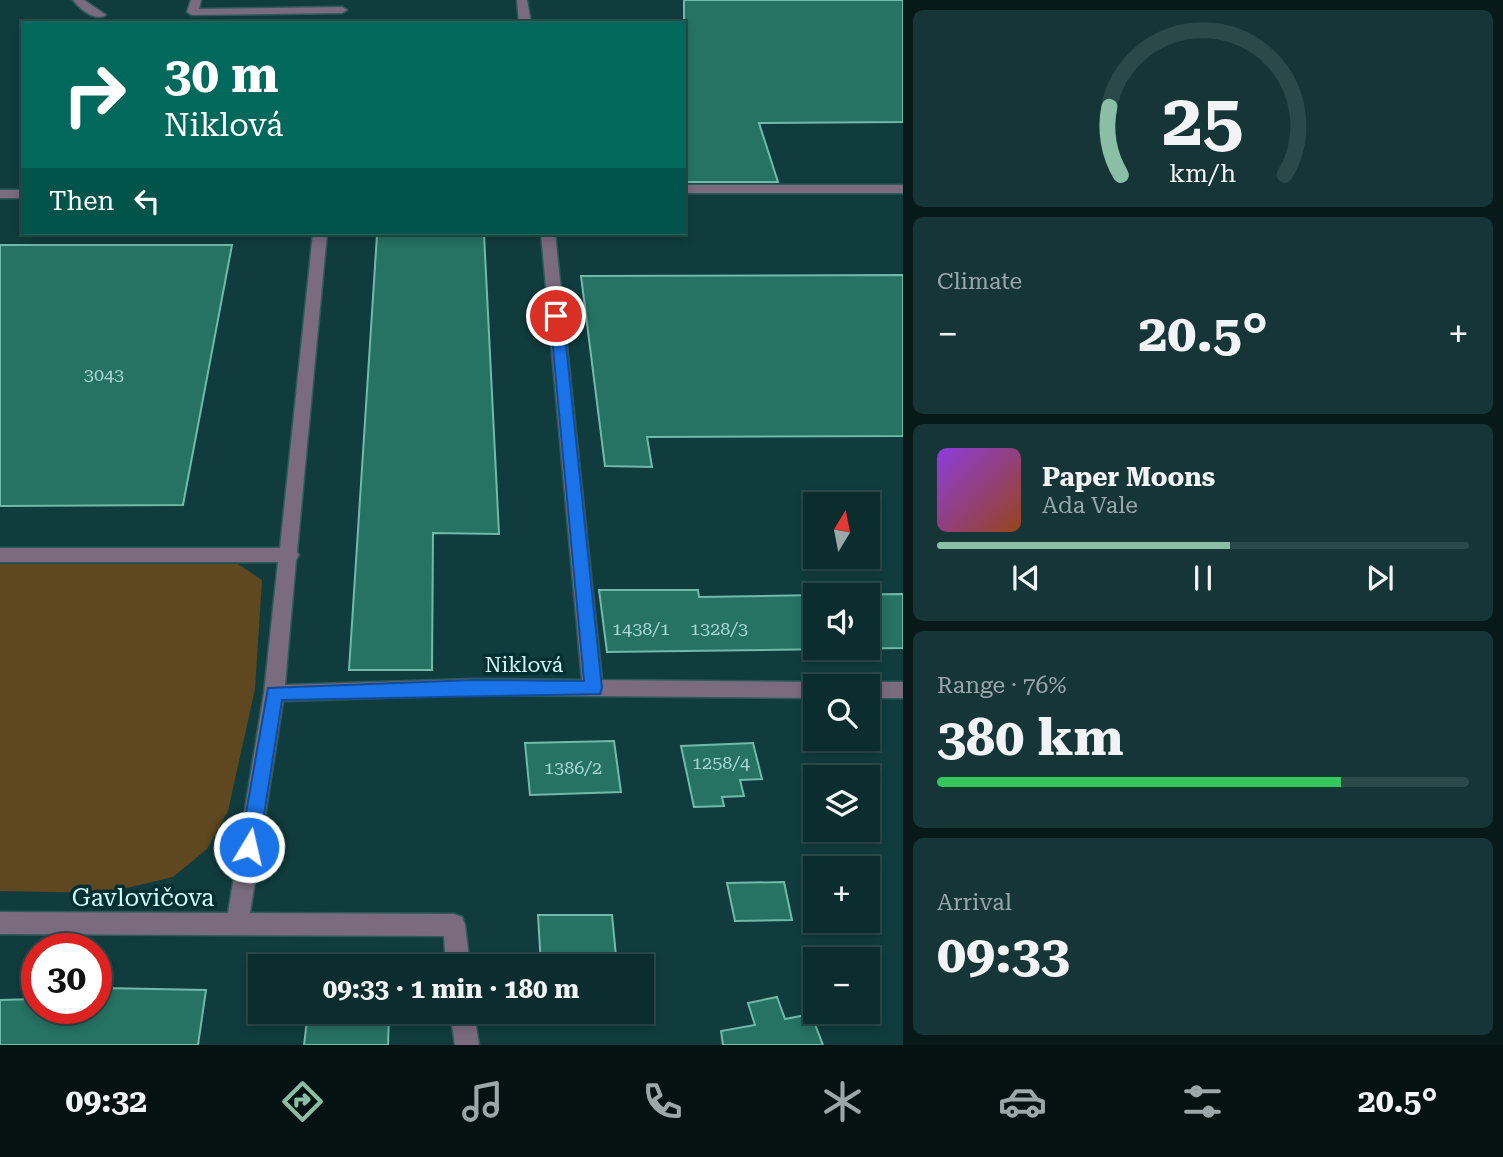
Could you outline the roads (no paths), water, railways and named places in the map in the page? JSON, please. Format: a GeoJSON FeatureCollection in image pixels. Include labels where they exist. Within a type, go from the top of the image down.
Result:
{"type":"FeatureCollection","features":[{"type":"Feature","properties":{"kind":"street"},"geometry":{"type":"LineString","coordinates":[[78,0],[86,8],[102,15]]}},
{"type":"Feature","properties":{"kind":"street"},"geometry":{"type":"LineString","coordinates":[[195,0],[192,12],[342,5]]}},
{"type":"Feature","properties":{"kind":"street"},"geometry":{"type":"LineString","coordinates":[[522,0],[525,21]]}},
{"type":"Feature","properties":{"kind":"street"},"geometry":{"type":"LineString","coordinates":[[686,189],[903,189]]}},
{"type":"Feature","properties":{"kind":"street"},"geometry":{"type":"LineString","coordinates":[[0,194],[21,194]]}},
{"type":"Feature","properties":{"kind":"street"},"geometry":{"type":"LineString","coordinates":[[237,925],[274,693],[320,235]]}},
{"type":"Feature","properties":{"kind":"street"},"geometry":{"type":"LineString","coordinates":[[548,235],[593,688]]}},
{"type":"Feature","properties":{"kind":"street"},"geometry":{"type":"LineString","coordinates":[[0,555],[289,555]]}},
{"type":"Feature","properties":{"kind":"street","name":"Niklová"},"geometry":{"type":"LineString","coordinates":[[274,693],[473,687],[803,690]]}},
{"type":"Feature","properties":{"kind":"street"},"geometry":{"type":"LineString","coordinates":[[880,690],[903,690]]}},
{"type":"Feature","properties":{"kind":"street","name":"Gavlovičova"},"geometry":{"type":"LineString","coordinates":[[0,923],[454,925],[457,954]]}},
{"type":"Feature","properties":{"kind":"street"},"geometry":{"type":"LineString","coordinates":[[464,1024],[467,1045]]}}]}
